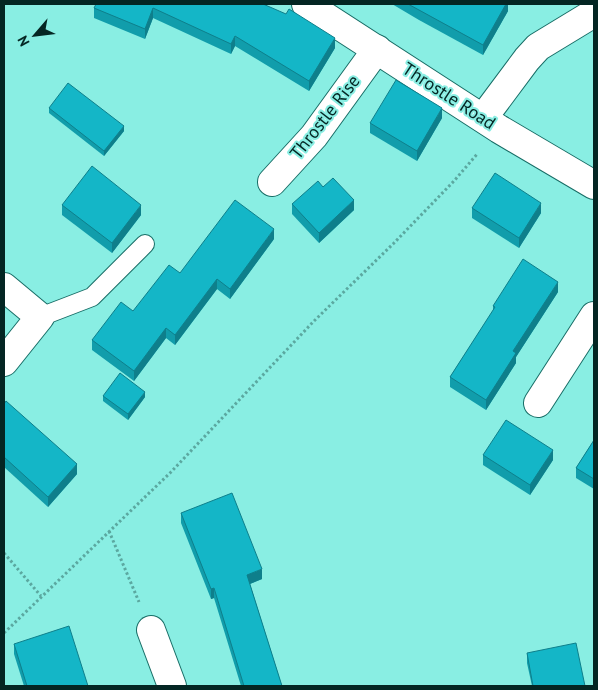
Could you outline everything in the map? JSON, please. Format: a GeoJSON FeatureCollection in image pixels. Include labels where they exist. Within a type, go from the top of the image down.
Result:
{"type":"FeatureCollection","features":[{"type":"Feature","properties":{"kind":"street","name":"Throstle Road"},"geometry":{"type":"LineString","coordinates":[[306,4],[491,124],[594,185]]}},
{"type":"Feature","properties":{"kind":"street"},"geometry":{"type":"LineString","coordinates":[[491,124],[527,59],[538,47],[594,13]]}},
{"type":"Feature","properties":{"kind":"street","name":"Throstle Rise"},"geometry":{"type":"LineString","coordinates":[[272,182],[314,136],[376,49]]}},
{"type":"Feature","properties":{"kind":"street"},"geometry":{"type":"LineString","coordinates":[[4,287],[40,317],[4,362]]}},
{"type":"Feature","properties":{"kind":"street"},"geometry":{"type":"LineString","coordinates":[[538,403],[594,316]]}},
{"type":"Feature","properties":{"kind":"street"},"geometry":{"type":"LineString","coordinates":[[151,630],[172,686]]}},
{"type":"Feature","properties":{"kind":"lane"},"geometry":{"type":"LineString","coordinates":[[40,317],[92,297],[145,244]]}},
{"type":"Feature","properties":{"kind":"path"},"geometry":{"type":"LineString","coordinates":[[4,633],[171,472],[314,321],[414,223],[454,181],[491,124]]}},
{"type":"Feature","properties":{"kind":"path"},"geometry":{"type":"LineString","coordinates":[[109,531],[151,630]]}},
{"type":"Feature","properties":{"kind":"path"},"geometry":{"type":"LineString","coordinates":[[4,553],[41,596]]}},
{"type":"Feature","properties":{"kind":"building"},"geometry":{"type":"Polygon","coordinates":[[[96,4],[263,4],[286,14],[289,9],[335,38],[309,81],[235,36],[231,44],[153,8],[145,29],[94,8],[96,4]]]}},
{"type":"Feature","properties":{"kind":"building"},"geometry":{"type":"Polygon","coordinates":[[[408,4],[506,4],[483,45],[408,4]]]}},
{"type":"Feature","properties":{"kind":"building"},"geometry":{"type":"Polygon","coordinates":[[[396,80],[442,108],[417,151],[370,123],[396,80]]]}},
{"type":"Feature","properties":{"kind":"building"},"geometry":{"type":"Polygon","coordinates":[[[68,83],[124,126],[104,151],[49,108],[68,83]]]}},
{"type":"Feature","properties":{"kind":"building"},"geometry":{"type":"Polygon","coordinates":[[[92,166],[141,205],[112,243],[62,205],[92,166]]]}},
{"type":"Feature","properties":{"kind":"building"},"geometry":{"type":"Polygon","coordinates":[[[495,173],[541,203],[519,238],[472,208],[495,173]]]}},
{"type":"Feature","properties":{"kind":"building"},"geometry":{"type":"Polygon","coordinates":[[[333,178],[354,200],[319,233],[292,204],[318,181],[323,187],[333,178]]]}},
{"type":"Feature","properties":{"kind":"building"},"geometry":{"type":"Polygon","coordinates":[[[235,200],[274,229],[230,289],[217,279],[175,335],[166,328],[134,371],[92,340],[121,302],[133,311],[169,265],[180,273],[235,200]]]}},
{"type":"Feature","properties":{"kind":"building"},"geometry":{"type":"Polygon","coordinates":[[[523,259],[558,282],[513,351],[516,353],[486,400],[450,377],[523,259]]]}},
{"type":"Feature","properties":{"kind":"building"},"geometry":{"type":"Polygon","coordinates":[[[120,373],[145,392],[128,414],[103,396],[120,373]]]}},
{"type":"Feature","properties":{"kind":"building"},"geometry":{"type":"Polygon","coordinates":[[[6,401],[77,464],[48,497],[4,457],[4,404],[6,401]]]}},
{"type":"Feature","properties":{"kind":"building"},"geometry":{"type":"Polygon","coordinates":[[[506,420],[553,450],[530,485],[483,455],[506,420]]]}},
{"type":"Feature","properties":{"kind":"building"},"geometry":{"type":"Polygon","coordinates":[[[594,440],[594,479],[576,468],[594,440]]]}},
{"type":"Feature","properties":{"kind":"building"},"geometry":{"type":"Polygon","coordinates":[[[232,493],[262,569],[247,575],[282,686],[244,686],[214,588],[211,589],[181,513],[232,493]]]}},
{"type":"Feature","properties":{"kind":"building"},"geometry":{"type":"Polygon","coordinates":[[[69,626],[88,686],[27,686],[14,644],[69,626]]]}},
{"type":"Feature","properties":{"kind":"building"},"geometry":{"type":"Polygon","coordinates":[[[576,643],[585,686],[533,686],[527,653],[576,643]]]}}]}
